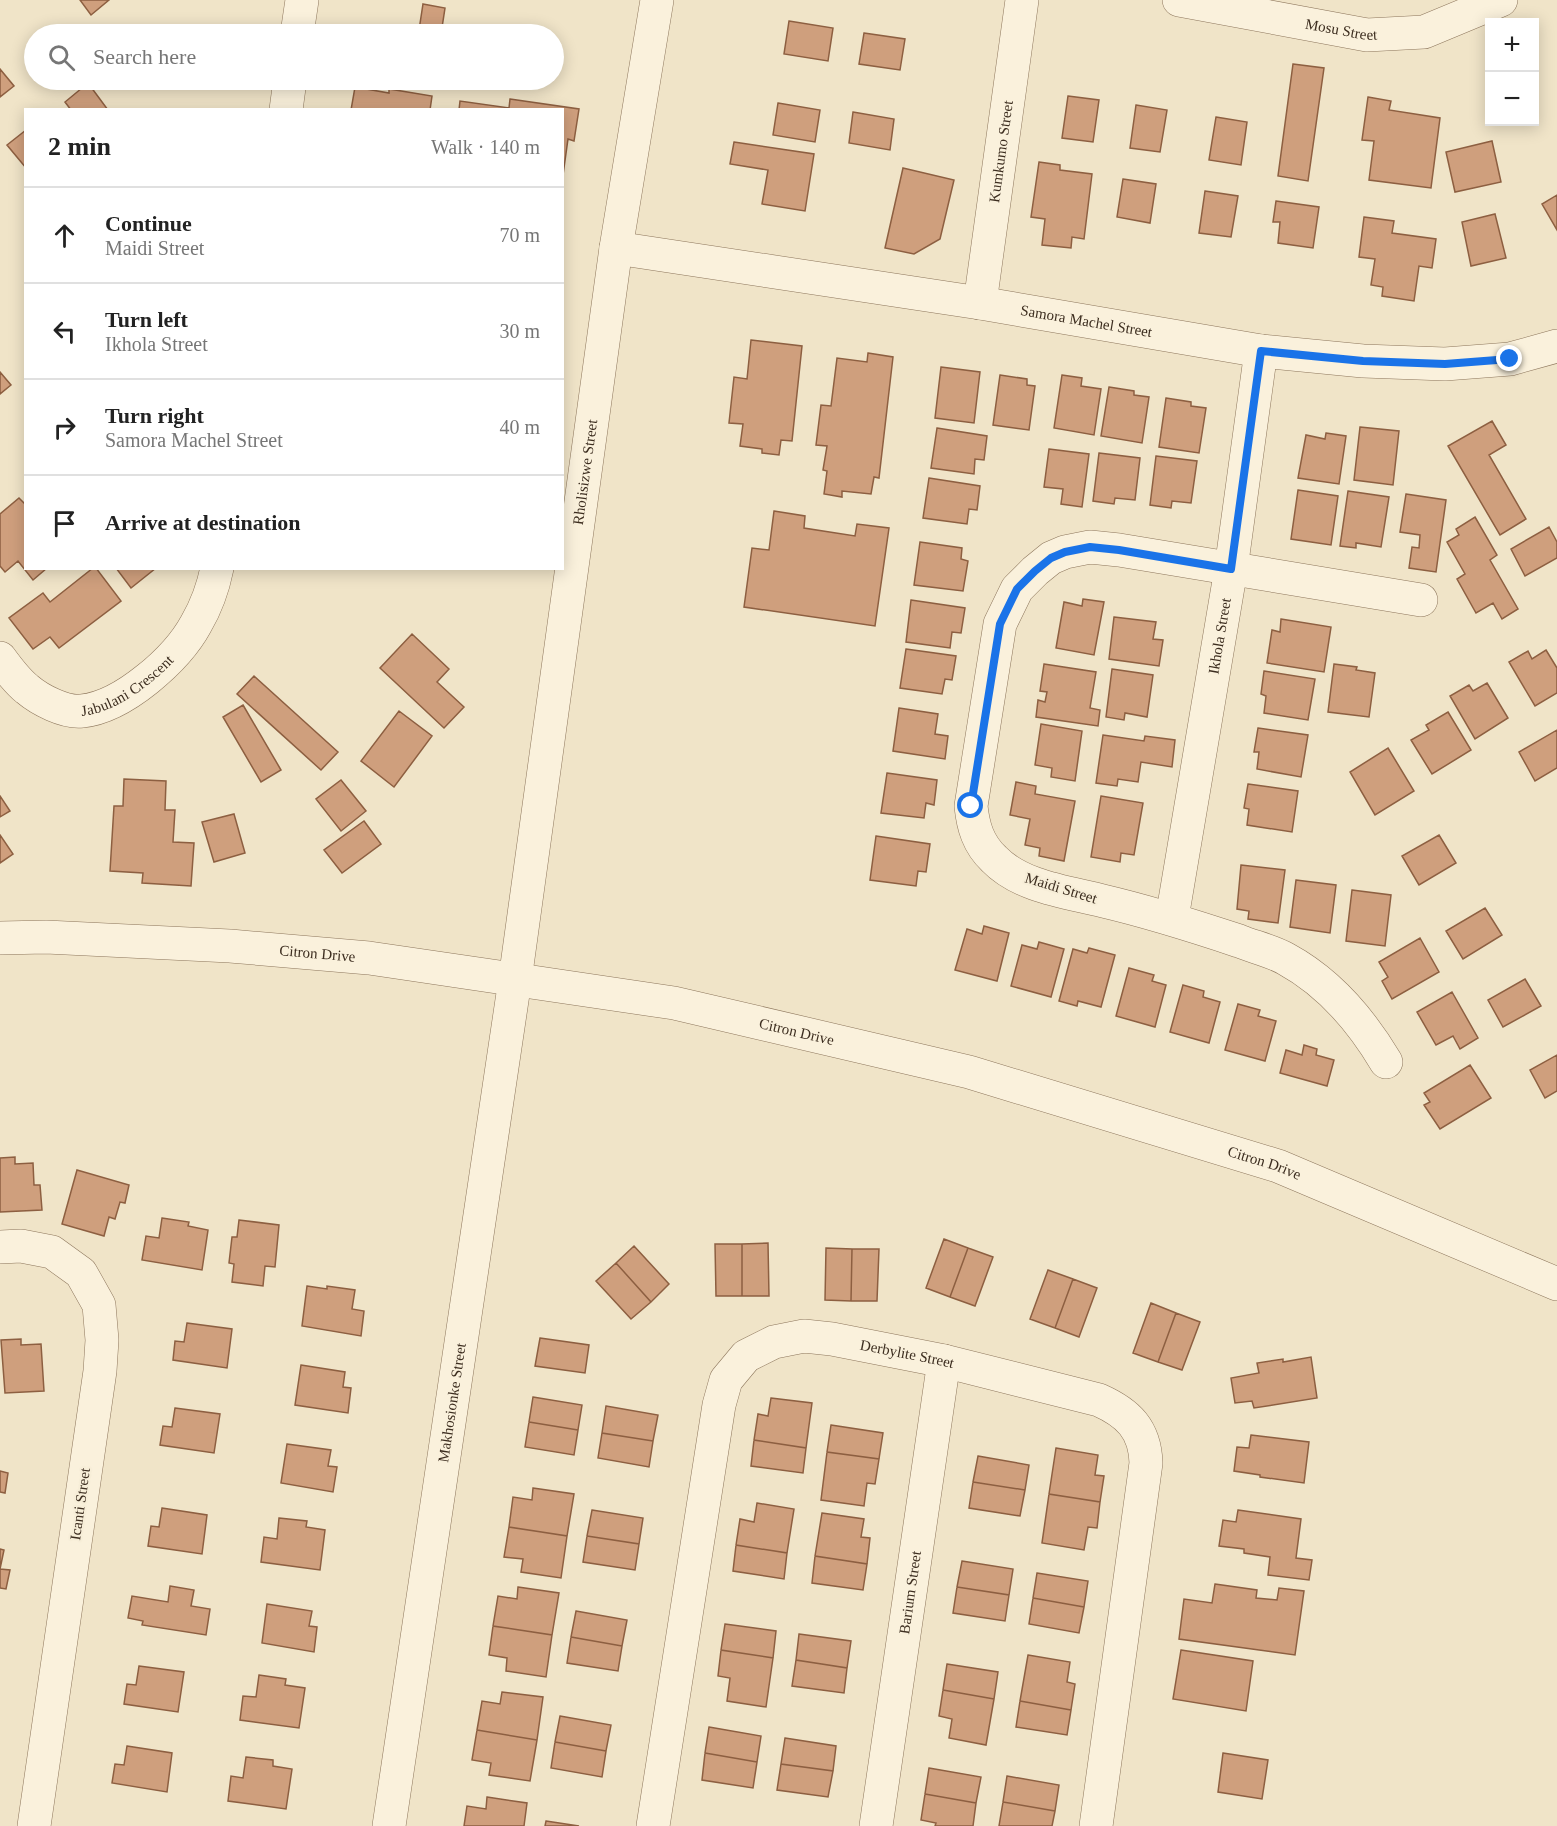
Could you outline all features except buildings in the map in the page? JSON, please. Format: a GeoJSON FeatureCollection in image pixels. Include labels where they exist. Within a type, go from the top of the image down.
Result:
{"type":"FeatureCollection","features":[{"type":"Feature","properties":{"kind":"street"},"geometry":{"type":"LineString","coordinates":[[298,24],[302,0]]}},
{"type":"Feature","properties":{"kind":"street","name":"Rholisizwe Street"},"geometry":{"type":"LineString","coordinates":[[514,980],[616,248],[657,0]]}},
{"type":"Feature","properties":{"kind":"street","name":"Kumkumo Street"},"geometry":{"type":"LineString","coordinates":[[980,303],[1022,0]]}},
{"type":"Feature","properties":{"kind":"street","name":"Mosu Street"},"geometry":{"type":"LineString","coordinates":[[1179,0],[1367,35],[1424,32],[1501,0]]}},
{"type":"Feature","properties":{"kind":"street"},"geometry":{"type":"LineString","coordinates":[[286,108],[289,90]]}},
{"type":"Feature","properties":{"kind":"street","name":"Samora Machel Street"},"geometry":{"type":"LineString","coordinates":[[616,248],[980,303],[1261,351],[1363,361],[1445,364],[1510,359],[1557,346]]}},
{"type":"Feature","properties":{"kind":"street","name":"Ikhola Street"},"geometry":{"type":"LineString","coordinates":[[1172,918],[1231,569],[1261,351]]}},
{"type":"Feature","properties":{"kind":"street","name":"Maidi Street"},"geometry":{"type":"LineString","coordinates":[[1386,1062],[1370,1035],[1346,1005],[1315,977],[1285,957],[1172,918],[1035,884],[994,860],[983,846],[974,827],[971,806],[1000,624],[1017,589],[1043,564],[1065,552],[1090,547],[1119,550],[1421,600]]}},
{"type":"Feature","properties":{"kind":"street","name":"Jabulani Crescent"},"geometry":{"type":"LineString","coordinates":[[0,658],[28,690],[56,706],[81,711],[115,702],[141,684],[167,661],[196,626],[212,590],[217,570]]}},
{"type":"Feature","properties":{"kind":"street","name":"Citron Drive"},"geometry":{"type":"LineString","coordinates":[[0,938],[46,937],[230,946],[369,958],[674,1003],[969,1072],[1278,1166],[1557,1284]]}},
{"type":"Feature","properties":{"kind":"street","name":"Makhosionke Street"},"geometry":{"type":"LineString","coordinates":[[389,1826],[514,980]]}},
{"type":"Feature","properties":{"kind":"street","name":"Icanti Street"},"geometry":{"type":"LineString","coordinates":[[0,1247],[21,1246],[52,1252],[81,1274],[99,1305],[102,1340],[34,1826]]}},
{"type":"Feature","properties":{"kind":"street","name":"Derbylite Street"},"geometry":{"type":"LineString","coordinates":[[653,1826],[719,1405],[726,1380],[746,1356],[774,1342],[804,1336],[832,1339],[944,1361],[1099,1400],[1117,1408],[1139,1432],[1146,1448],[1144,1474],[1096,1826]]}},
{"type":"Feature","properties":{"kind":"street","name":"Barium Street"},"geometry":{"type":"LineString","coordinates":[[876,1826],[944,1361]]}},
{"type":"Feature","properties":{"kind":"route"},"geometry":{"type":"LineString","coordinates":[[971,806],[1000,624],[1017,589],[1035,571],[1051,558],[1065,552],[1090,547],[1231,569],[1261,351],[1363,361],[1445,364],[1510,359]]}}]}
